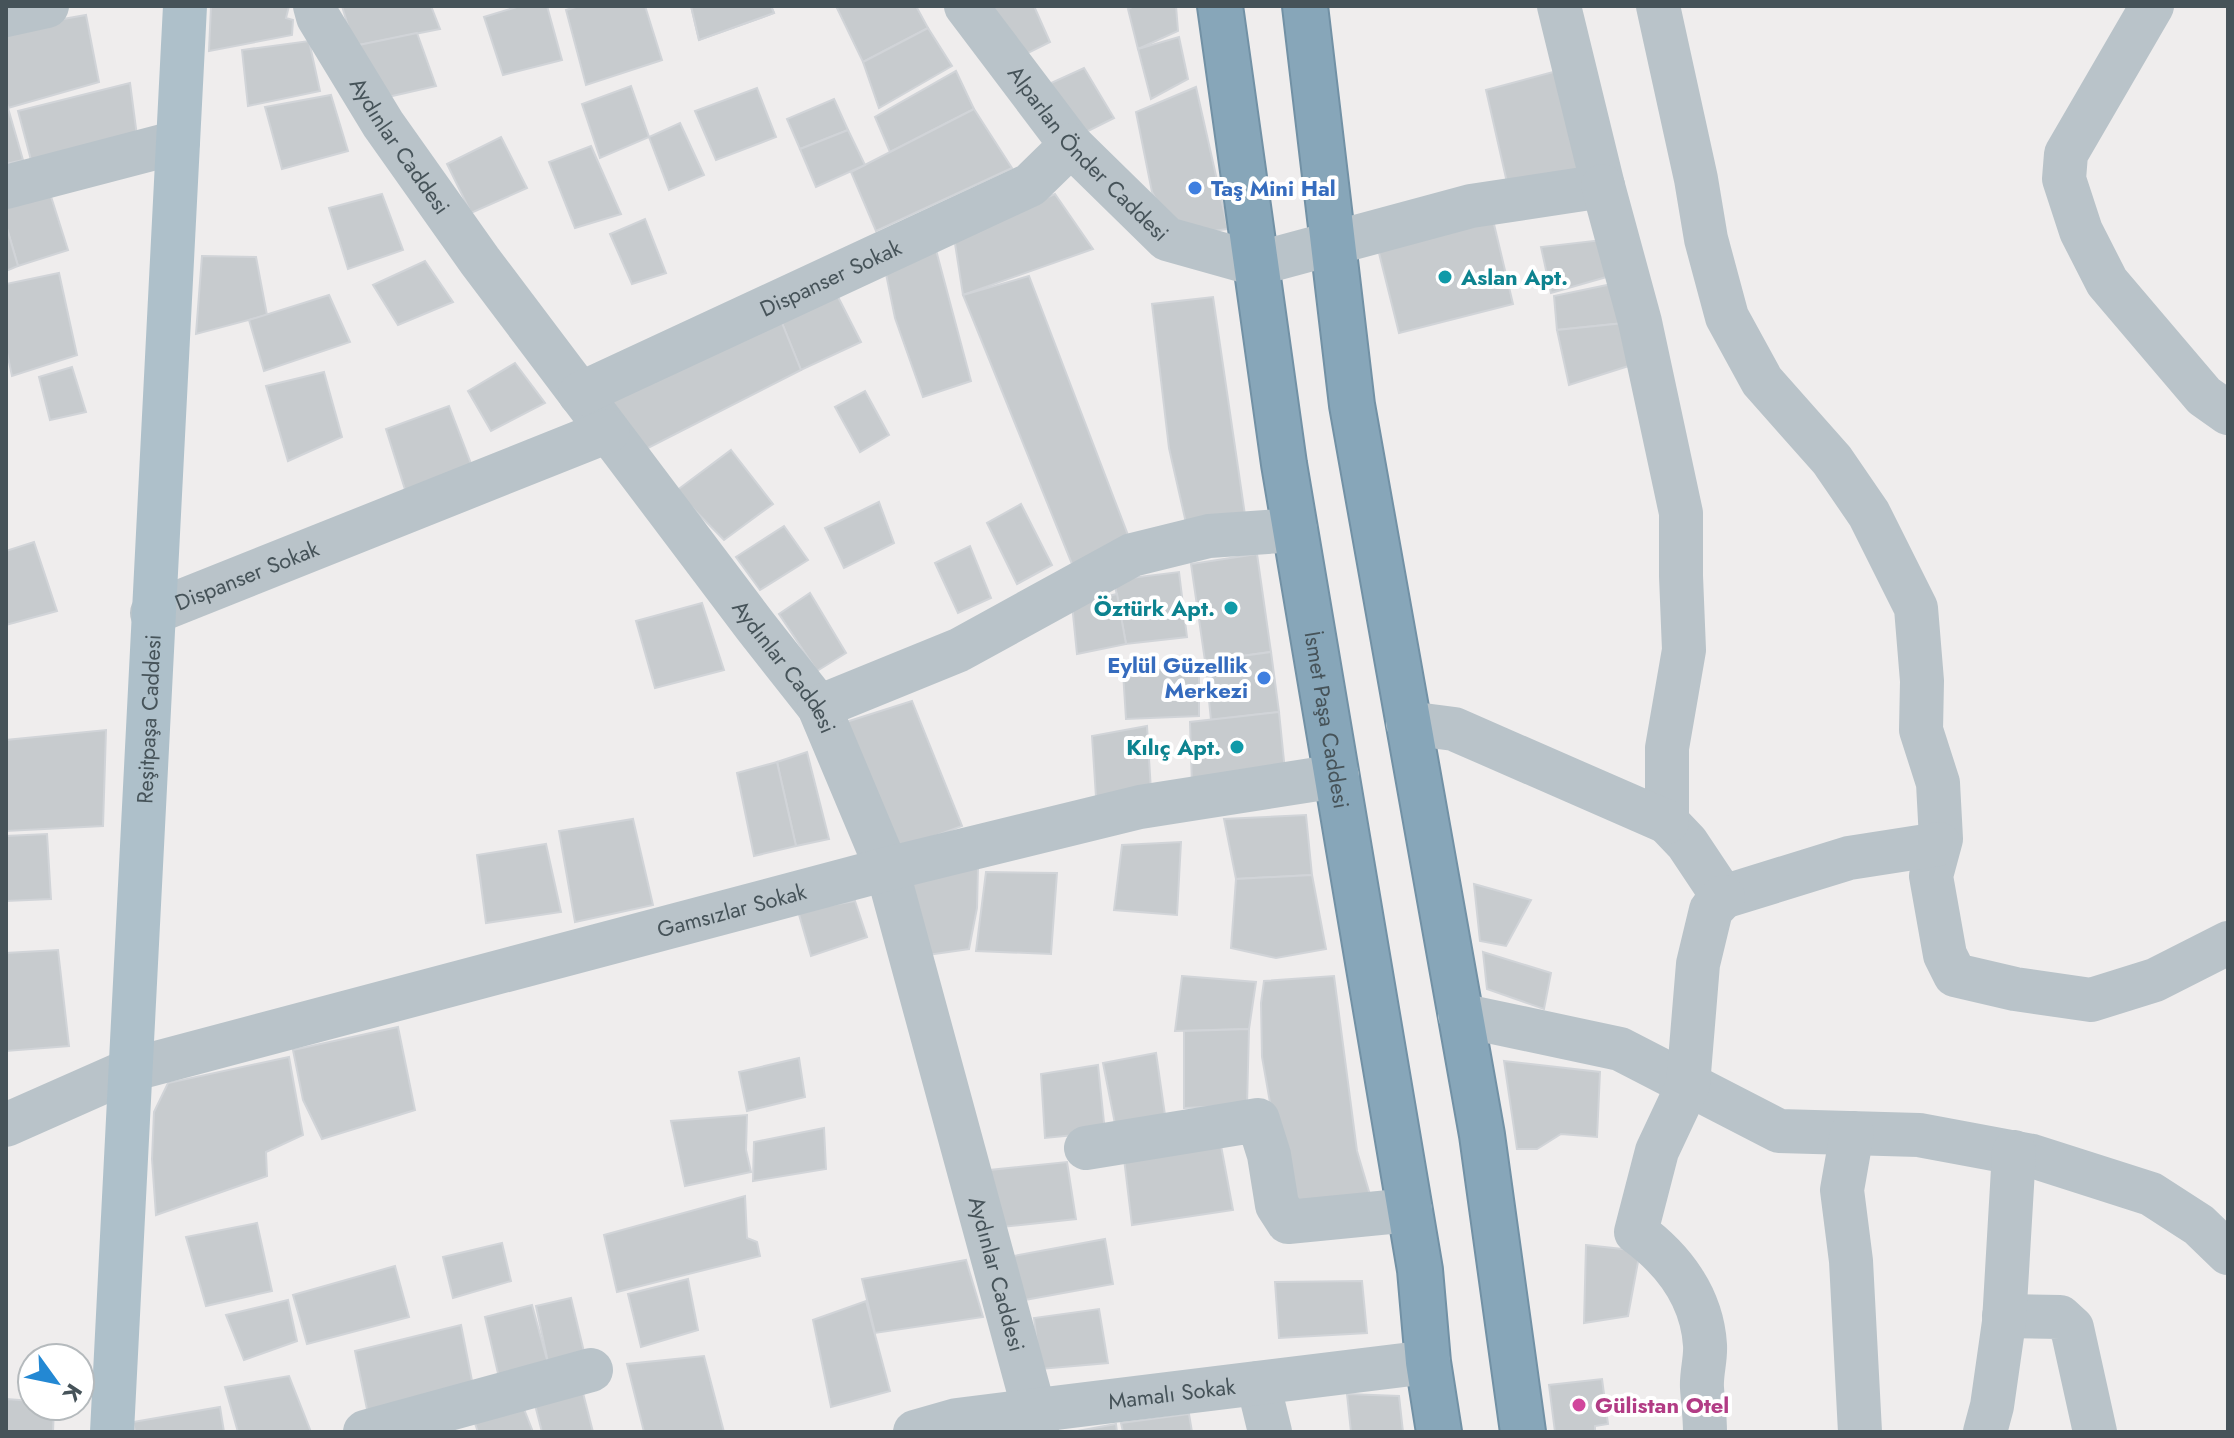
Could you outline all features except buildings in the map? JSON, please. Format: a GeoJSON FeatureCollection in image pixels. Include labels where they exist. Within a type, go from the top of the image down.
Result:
{"type":"FeatureCollection","features":[{"type":"Feature","properties":{"kind":"highway","name":"İsmet Paşa Caddesi"},"geometry":{"type":"LineString","coordinates":[[1220,6],[1295,530],[1420,1270],[1428,1362],[1439,1432]]}},
{"type":"Feature","properties":{"kind":"highway"},"geometry":{"type":"LineString","coordinates":[[1305,6],[1352,405],[1482,1135],[1523,1432]]}},
{"type":"Feature","properties":{"kind":"main road","name":"Reşitpaşa Caddesi"},"geometry":{"type":"LineString","coordinates":[[112,1432],[185,6]]}},
{"type":"Feature","properties":{"kind":"street"},"geometry":{"type":"LineString","coordinates":[[6,15],[47,6]]}},
{"type":"Feature","properties":{"kind":"street","name":"Aydınlar Caddesi"},"geometry":{"type":"LineString","coordinates":[[315,6],[318,17],[383,124],[480,261],[819,707],[887,869],[1036,1421]]}},
{"type":"Feature","properties":{"kind":"street","name":"Alparlan Önder Caddesi"},"geometry":{"type":"LineString","coordinates":[[966,6],[1071,145],[1167,239],[1256,264]]}},
{"type":"Feature","properties":{"kind":"street"},"geometry":{"type":"LineString","coordinates":[[1559,6],[1640,322],[1681,513],[1684,650],[1667,748],[1667,822]]}},
{"type":"Feature","properties":{"kind":"street"},"geometry":{"type":"LineString","coordinates":[[1658,6],[1706,239],[1727,317],[1762,381],[1832,460],[1869,514],[1916,608],[1922,681],[1921,730],[1938,783],[1941,839],[1931,876],[1945,955],[1955,975],[2015,989],[2091,1000],[2155,980],[2228,943]]}},
{"type":"Feature","properties":{"kind":"street"},"geometry":{"type":"LineString","coordinates":[[2152,6],[2066,154],[2064,179],[2081,231],[2107,282],[2204,396],[2228,413]]}},
{"type":"Feature","properties":{"kind":"street"},"geometry":{"type":"LineString","coordinates":[[6,187],[178,142]]}},
{"type":"Feature","properties":{"kind":"street","name":"Dispanser Sokak"},"geometry":{"type":"LineString","coordinates":[[580,394],[1030,185],[1071,145]]}},
{"type":"Feature","properties":{"kind":"street"},"geometry":{"type":"LineString","coordinates":[[1256,264],[1471,206],[1603,186]]}},
{"type":"Feature","properties":{"kind":"street","name":"Dispanser Sokak"},"geometry":{"type":"LineString","coordinates":[[152,613],[608,431]]}},
{"type":"Feature","properties":{"kind":"street"},"geometry":{"type":"LineString","coordinates":[[819,707],[959,650],[1132,555],[1209,536],[1295,530]]}},
{"type":"Feature","properties":{"kind":"street"},"geometry":{"type":"LineString","coordinates":[[1408,723],[1454,729],[1667,822],[1687,843],[1723,897]]}},
{"type":"Feature","properties":{"kind":"street","name":"Gamsızlar Sokak"},"geometry":{"type":"LineString","coordinates":[[6,1125],[130,1070],[887,869],[1140,807],[1337,776]]}},
{"type":"Feature","properties":{"kind":"street"},"geometry":{"type":"LineString","coordinates":[[1705,1432],[1702,1386],[1705,1345],[1696,1300],[1671,1262],[1636,1232],[1657,1151],[1688,1085],[1698,964],[1711,910],[1723,897],[1849,858],[1939,844]]}},
{"type":"Feature","properties":{"kind":"street"},"geometry":{"type":"LineString","coordinates":[[1460,1015],[1620,1049],[1779,1131],[1919,1135],[2014,1152],[2151,1194],[2199,1225],[2228,1253]]}},
{"type":"Feature","properties":{"kind":"street"},"geometry":{"type":"LineString","coordinates":[[1086,1148],[1258,1120],[1269,1155],[1277,1205],[1288,1222],[1410,1210]]}},
{"type":"Feature","properties":{"kind":"street"},"geometry":{"type":"LineString","coordinates":[[1852,1133],[1842,1190],[1851,1261],[1860,1432]]}},
{"type":"Feature","properties":{"kind":"street"},"geometry":{"type":"LineString","coordinates":[[1985,1432],[1992,1406],[2004,1316],[2014,1152]]}},
{"type":"Feature","properties":{"kind":"street"},"geometry":{"type":"LineString","coordinates":[[2004,1316],[2060,1317],[2072,1328],[2095,1432]]}},
{"type":"Feature","properties":{"kind":"street","name":"Mamalı Sokak"},"geometry":{"type":"LineString","coordinates":[[915,1432],[957,1420],[1036,1421],[1258,1383],[1428,1362]]}},
{"type":"Feature","properties":{"kind":"street"},"geometry":{"type":"LineString","coordinates":[[365,1432],[591,1370]]}},
{"type":"Feature","properties":{"kind":"street"},"geometry":{"type":"LineString","coordinates":[[1258,1383],[1270,1432]]}},
{"type":"Feature","properties":{"kind":"place","name":"Taş Mini Hal"},"geometry":{"type":"Point","coordinates":[1195,188]}},
{"type":"Feature","properties":{"kind":"place","name":"Aslan Apt."},"geometry":{"type":"Point","coordinates":[1445,277]}},
{"type":"Feature","properties":{"kind":"place","name":"Öztürk Apt."},"geometry":{"type":"Point","coordinates":[1231,608]}},
{"type":"Feature","properties":{"kind":"place","name":"Eylül Güzellik Merkezi"},"geometry":{"type":"Point","coordinates":[1264,678]}},
{"type":"Feature","properties":{"kind":"place","name":"Kılıç Apt."},"geometry":{"type":"Point","coordinates":[1237,747]}},
{"type":"Feature","properties":{"kind":"place","name":"Gülistan Otel"},"geometry":{"type":"Point","coordinates":[1579,1405]}}]}
